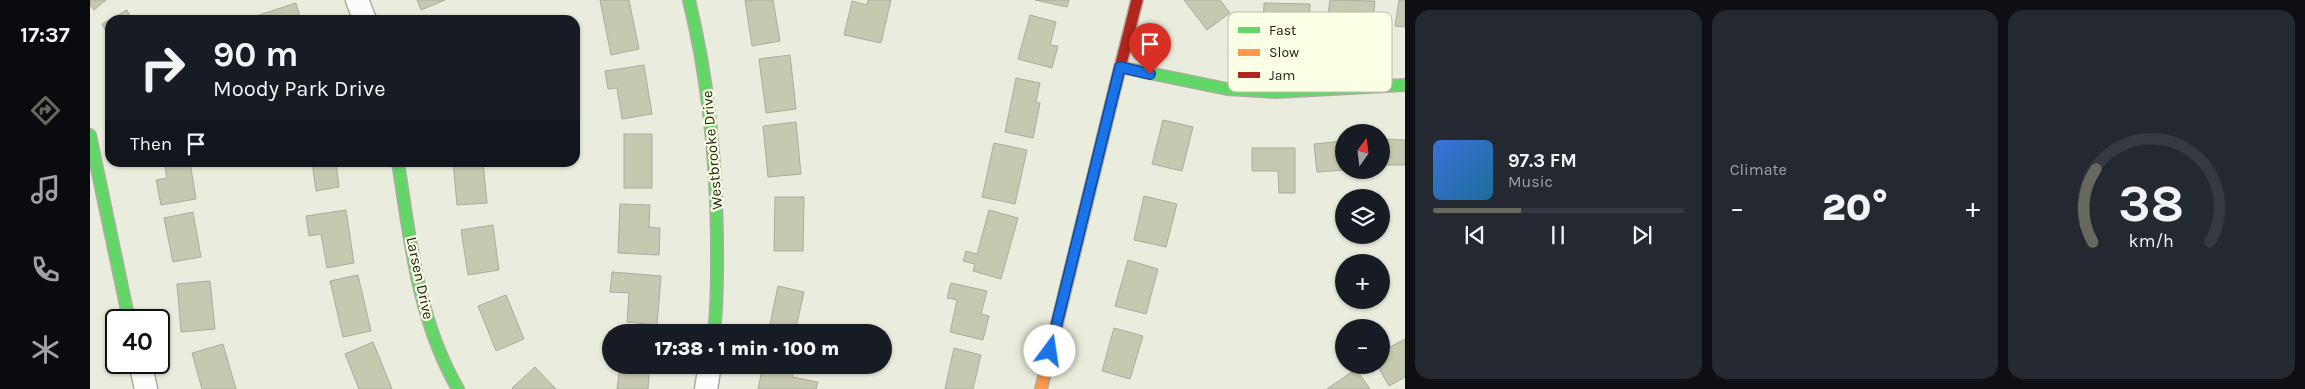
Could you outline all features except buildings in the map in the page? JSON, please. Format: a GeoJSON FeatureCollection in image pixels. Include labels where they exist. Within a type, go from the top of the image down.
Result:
{"type":"FeatureCollection","features":[{"type":"Feature","properties":{"kind":"street"},"geometry":{"type":"LineString","coordinates":[[358,0],[363,15]]}},
{"type":"Feature","properties":{"kind":"street","name":"Westbrooke Drive"},"geometry":{"type":"LineString","coordinates":[[689,0],[706,84],[717,180],[717,277],[714,324]]}},
{"type":"Feature","properties":{"kind":"street"},"geometry":{"type":"LineString","coordinates":[[1040,389],[1136,0]]}},
{"type":"Feature","properties":{"kind":"street"},"geometry":{"type":"LineString","coordinates":[[1120,67],[1228,89]]}},
{"type":"Feature","properties":{"kind":"street"},"geometry":{"type":"LineString","coordinates":[[1392,86],[1405,85]]}},
{"type":"Feature","properties":{"kind":"street"},"geometry":{"type":"LineString","coordinates":[[90,135],[128,309]]}},
{"type":"Feature","properties":{"kind":"street","name":"Larsen Drive"},"geometry":{"type":"LineString","coordinates":[[399,167],[417,276],[428,319],[439,352],[458,389]]}},
{"type":"Feature","properties":{"kind":"street"},"geometry":{"type":"LineString","coordinates":[[143,374],[146,389]]}},
{"type":"Feature","properties":{"kind":"street"},"geometry":{"type":"LineString","coordinates":[[706,389],[708,374]]}},
{"type":"Feature","properties":{"kind":"traffic: fast"},"geometry":{"type":"LineString","coordinates":[[689,0],[706,88],[713,147],[717,237],[717,297],[715,324]]}},
{"type":"Feature","properties":{"kind":"traffic: fast"},"geometry":{"type":"LineString","coordinates":[[1120,67],[1228,89]]}},
{"type":"Feature","properties":{"kind":"traffic: fast"},"geometry":{"type":"LineString","coordinates":[[1392,86],[1405,85]]}},
{"type":"Feature","properties":{"kind":"traffic: fast"},"geometry":{"type":"LineString","coordinates":[[90,135],[127,309]]}},
{"type":"Feature","properties":{"kind":"traffic: fast"},"geometry":{"type":"LineString","coordinates":[[399,167],[412,250],[425,307],[444,363],[458,389]]}},
{"type":"Feature","properties":{"kind":"traffic: slow"},"geometry":{"type":"LineString","coordinates":[[1041,389],[1111,104]]}},
{"type":"Feature","properties":{"kind":"traffic: jam"},"geometry":{"type":"LineString","coordinates":[[1111,104],[1137,0]]}},
{"type":"Feature","properties":{"kind":"route"},"geometry":{"type":"LineString","coordinates":[[1050,351],[1120,67],[1150,74]]}}]}
